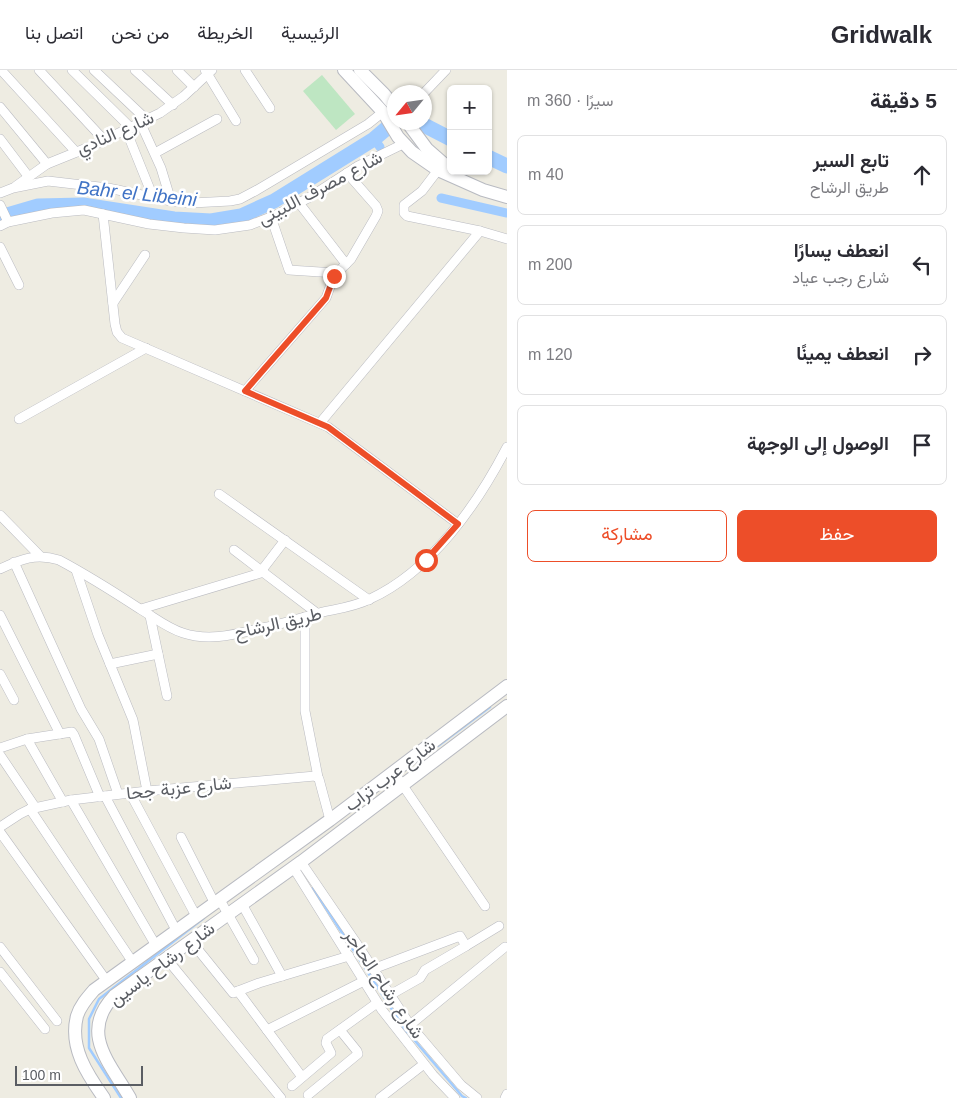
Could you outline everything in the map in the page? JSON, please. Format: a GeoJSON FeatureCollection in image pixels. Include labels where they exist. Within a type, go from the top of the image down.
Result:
{"type":"FeatureCollection","features":[{"type":"Feature","properties":{"kind":"street"},"geometry":{"type":"LineString","coordinates":[[1,70],[76,152]]}},
{"type":"Feature","properties":{"kind":"street"},"geometry":{"type":"LineString","coordinates":[[39,70],[104,140]]}},
{"type":"Feature","properties":{"kind":"street"},"geometry":{"type":"LineString","coordinates":[[72,70],[128,129],[153,197]]}},
{"type":"Feature","properties":{"kind":"street"},"geometry":{"type":"LineString","coordinates":[[94,70],[144,122],[171,201]]}},
{"type":"Feature","properties":{"kind":"street"},"geometry":{"type":"LineString","coordinates":[[135,70],[172,105]]}},
{"type":"Feature","properties":{"kind":"street"},"geometry":{"type":"LineString","coordinates":[[177,70],[194,87]]}},
{"type":"Feature","properties":{"kind":"street"},"geometry":{"type":"LineString","coordinates":[[245,70],[270,108]]}},
{"type":"Feature","properties":{"kind":"street"},"geometry":{"type":"LineString","coordinates":[[344,70],[387,102]]}},
{"type":"Feature","properties":{"kind":"street"},"geometry":{"type":"LineString","coordinates":[[360,70],[387,102]]}},
{"type":"Feature","properties":{"kind":"street"},"geometry":{"type":"LineString","coordinates":[[432,85],[446,70]]}},
{"type":"Feature","properties":{"kind":"street"},"geometry":{"type":"LineString","coordinates":[[208,71],[236,121]]}},
{"type":"Feature","properties":{"kind":"street","name":"شارع النادي"},"geometry":{"type":"LineString","coordinates":[[14,188],[47,164],[144,122],[172,105],[194,87],[208,71]]}},
{"type":"Feature","properties":{"kind":"street","name":"شارع مصرف اللبينى"},"geometry":{"type":"LineString","coordinates":[[0,193],[48,181],[108,188],[171,201],[192,203],[223,202],[240,199],[368,124],[387,104]]}},
{"type":"Feature","properties":{"kind":"street"},"geometry":{"type":"LineString","coordinates":[[0,107],[47,164]]}},
{"type":"Feature","properties":{"kind":"street"},"geometry":{"type":"LineString","coordinates":[[155,153],[217,119]]}},
{"type":"Feature","properties":{"kind":"street"},"geometry":{"type":"LineString","coordinates":[[397,130],[401,140],[412,152],[447,170]]}},
{"type":"Feature","properties":{"kind":"street"},"geometry":{"type":"LineString","coordinates":[[413,130],[427,149],[447,170]]}},
{"type":"Feature","properties":{"kind":"street"},"geometry":{"type":"LineString","coordinates":[[0,139],[28,176]]}},
{"type":"Feature","properties":{"kind":"street","name":"شارع مصرف اللبينى"},"geometry":{"type":"LineString","coordinates":[[4,224],[52,213],[84,210],[149,224],[184,228],[215,230],[250,225],[271,217],[299,202],[401,140]]}},
{"type":"Feature","properties":{"kind":"street"},"geometry":{"type":"LineString","coordinates":[[447,170],[404,205],[404,213],[407,216],[480,231],[507,239]]}},
{"type":"Feature","properties":{"kind":"street"},"geometry":{"type":"LineString","coordinates":[[245,391],[326,298],[336,273],[346,264],[356,250],[376,216],[378,211],[376,206],[347,173]]}},
{"type":"Feature","properties":{"kind":"street"},"geometry":{"type":"LineString","coordinates":[[456,175],[483,190],[507,197]]}},
{"type":"Feature","properties":{"kind":"street"},"geometry":{"type":"LineString","coordinates":[[299,202],[346,264]]}},
{"type":"Feature","properties":{"kind":"street"},"geometry":{"type":"LineString","coordinates":[[0,205],[4,224]]}},
{"type":"Feature","properties":{"kind":"street"},"geometry":{"type":"LineString","coordinates":[[103,214],[115,324],[120,335],[126,341],[320,423],[345,438],[458,524]]}},
{"type":"Feature","properties":{"kind":"street"},"geometry":{"type":"LineString","coordinates":[[271,217],[289,270],[336,273]]}},
{"type":"Feature","properties":{"kind":"street"},"geometry":{"type":"LineString","coordinates":[[320,423],[480,231]]}},
{"type":"Feature","properties":{"kind":"street"},"geometry":{"type":"LineString","coordinates":[[0,247],[19,285]]}},
{"type":"Feature","properties":{"kind":"street"},"geometry":{"type":"LineString","coordinates":[[114,303],[145,255]]}},
{"type":"Feature","properties":{"kind":"street"},"geometry":{"type":"LineString","coordinates":[[19,419],[146,348]]}},
{"type":"Feature","properties":{"kind":"street","name":"طريق الرشاح"},"geometry":{"type":"LineString","coordinates":[[0,569],[31,557],[40,556],[59,560],[171,628],[183,633],[209,637],[222,637],[318,614],[369,600],[426,560],[458,524],[484,488],[507,447]]}},
{"type":"Feature","properties":{"kind":"street"},"geometry":{"type":"LineString","coordinates":[[218,494],[369,600]]}},
{"type":"Feature","properties":{"kind":"street"},"geometry":{"type":"LineString","coordinates":[[0,514],[40,556]]}},
{"type":"Feature","properties":{"kind":"street"},"geometry":{"type":"LineString","coordinates":[[141,609],[263,571],[285,540]]}},
{"type":"Feature","properties":{"kind":"street"},"geometry":{"type":"LineString","coordinates":[[234,550],[318,614]]}},
{"type":"Feature","properties":{"kind":"street"},"geometry":{"type":"LineString","coordinates":[[14,562],[78,700],[99,739],[118,794]]}},
{"type":"Feature","properties":{"kind":"street"},"geometry":{"type":"LineString","coordinates":[[76,570],[110,664],[136,728],[147,791]]}},
{"type":"Feature","properties":{"kind":"street"},"geometry":{"type":"LineString","coordinates":[[0,615],[60,734]]}},
{"type":"Feature","properties":{"kind":"street"},"geometry":{"type":"LineString","coordinates":[[150,616],[167,696]]}},
{"type":"Feature","properties":{"kind":"street"},"geometry":{"type":"LineString","coordinates":[[305,617],[306,711],[318,777],[330,820]]}},
{"type":"Feature","properties":{"kind":"street"},"geometry":{"type":"LineString","coordinates":[[110,664],[158,654]]}},
{"type":"Feature","properties":{"kind":"street"},"geometry":{"type":"LineString","coordinates":[[0,674],[14,700]]}},
{"type":"Feature","properties":{"kind":"street","name":"شارع عرب تراب"},"geometry":{"type":"LineString","coordinates":[[297,865],[507,686]]}},
{"type":"Feature","properties":{"kind":"street","name":"شارع عرب تراب"},"geometry":{"type":"LineString","coordinates":[[276,869],[330,820],[398,778],[507,706]]}},
{"type":"Feature","properties":{"kind":"street"},"geometry":{"type":"LineString","coordinates":[[0,748],[27,739],[70,732],[74,735],[102,796],[176,930]]}},
{"type":"Feature","properties":{"kind":"street"},"geometry":{"type":"LineString","coordinates":[[27,739],[156,944]]}},
{"type":"Feature","properties":{"kind":"street"},"geometry":{"type":"LineString","coordinates":[[0,755],[132,961]]}},
{"type":"Feature","properties":{"kind":"street","name":"شارع عزبة جحا"},"geometry":{"type":"LineString","coordinates":[[0,827],[33,808],[67,801],[147,791],[318,777]]}},
{"type":"Feature","properties":{"kind":"street"},"geometry":{"type":"LineString","coordinates":[[398,778],[485,906]]}},
{"type":"Feature","properties":{"kind":"street"},"geometry":{"type":"LineString","coordinates":[[130,793],[196,916]]}},
{"type":"Feature","properties":{"kind":"street"},"geometry":{"type":"LineString","coordinates":[[0,832],[106,980]]}},
{"type":"Feature","properties":{"kind":"street"},"geometry":{"type":"LineString","coordinates":[[181,837],[254,960]]}},
{"type":"Feature","properties":{"kind":"street","name":"شارع رشاح ياسين"},"geometry":{"type":"LineString","coordinates":[[130,1098],[103,1054],[98,1042],[97,1029],[105,1005],[114,996],[190,941],[222,906],[276,869],[297,865]]}},
{"type":"Feature","properties":{"kind":"street","name":"شارع رشاح الحاجر"},"geometry":{"type":"LineString","coordinates":[[297,865],[377,1003],[424,1064],[455,1098]]}},
{"type":"Feature","properties":{"kind":"street","name":"شارع رشاح الحاجر"},"geometry":{"type":"LineString","coordinates":[[297,865],[373,969],[410,1025],[460,1085],[477,1098]]}},
{"type":"Feature","properties":{"kind":"street","name":"شارع رشاح ياسين"},"geometry":{"type":"LineString","coordinates":[[104,1098],[80,1058],[76,1047],[77,1016],[83,1004],[94,990],[106,980],[196,916],[222,906],[242,904],[276,869]]}},
{"type":"Feature","properties":{"kind":"street"},"geometry":{"type":"LineString","coordinates":[[242,904],[282,976]]}},
{"type":"Feature","properties":{"kind":"street"},"geometry":{"type":"LineString","coordinates":[[390,995],[420,978],[426,970],[499,926]]}},
{"type":"Feature","properties":{"kind":"street"},"geometry":{"type":"LineString","coordinates":[[373,969],[460,936],[466,946]]}},
{"type":"Feature","properties":{"kind":"street"},"geometry":{"type":"LineString","coordinates":[[190,941],[231,992],[349,956]]}},
{"type":"Feature","properties":{"kind":"street"},"geometry":{"type":"LineString","coordinates":[[0,947],[57,1021]]}},
{"type":"Feature","properties":{"kind":"street"},"geometry":{"type":"LineString","coordinates":[[410,1025],[506,947]]}},
{"type":"Feature","properties":{"kind":"street"},"geometry":{"type":"LineString","coordinates":[[166,958],[281,1098]]}},
{"type":"Feature","properties":{"kind":"street"},"geometry":{"type":"LineString","coordinates":[[0,972],[45,1029]]}},
{"type":"Feature","properties":{"kind":"street"},"geometry":{"type":"LineString","coordinates":[[267,1030],[364,980]]}},
{"type":"Feature","properties":{"kind":"street"},"geometry":{"type":"LineString","coordinates":[[238,991],[302,1077]]}},
{"type":"Feature","properties":{"kind":"street"},"geometry":{"type":"LineString","coordinates":[[292,1086],[331,1053],[326,1040],[377,1003]]}},
{"type":"Feature","properties":{"kind":"street"},"geometry":{"type":"LineString","coordinates":[[308,1095],[358,1054],[358,1051],[340,1030]]}},
{"type":"Feature","properties":{"kind":"street"},"geometry":{"type":"LineString","coordinates":[[380,1098],[424,1064]]}},
{"type":"Feature","properties":{"kind":"street"},"geometry":{"type":"LineString","coordinates":[[505,1098],[507,1094]]}},
{"type":"Feature","properties":{"kind":"green space"},"geometry":{"type":"Polygon","coordinates":[[[322,75],[355,114],[336,130],[303,91],[322,75]]]}},
{"type":"Feature","properties":{"kind":"waterway","name":"Bahr el Libeini"},"geometry":{"type":"LineString","coordinates":[[0,217],[38,206],[83,205],[174,219],[211,221],[241,216],[274,201],[374,139],[387,128]]}},
{"type":"Feature","properties":{"kind":"waterway","name":"Bahr el Libeini"},"geometry":{"type":"LineString","coordinates":[[432,129],[447,137]]}},
{"type":"Feature","properties":{"kind":"waterway"},"geometry":{"type":"LineString","coordinates":[[374,139],[380,147]]}},
{"type":"Feature","properties":{"kind":"waterway","name":"Bahr el Libeini"},"geometry":{"type":"LineString","coordinates":[[492,159],[507,166]]}},
{"type":"Feature","properties":{"kind":"waterway"},"geometry":{"type":"LineString","coordinates":[[441,198],[507,213]]}},
{"type":"Feature","properties":{"kind":"waterway"},"geometry":{"type":"LineString","coordinates":[[438,746],[490,707]]}},
{"type":"Feature","properties":{"kind":"waterway"},"geometry":{"type":"LineString","coordinates":[[313,888],[404,1028],[462,1096],[466,1098]]}},
{"type":"Feature","properties":{"kind":"waterway"},"geometry":{"type":"LineString","coordinates":[[121,1098],[89,1048],[89,1019],[99,999],[204,918]]}},
{"type":"Feature","properties":{"kind":"route"},"geometry":{"type":"LineString","coordinates":[[334,276],[326,298],[245,391],[328,427],[458,524],[426,560]]}}]}
